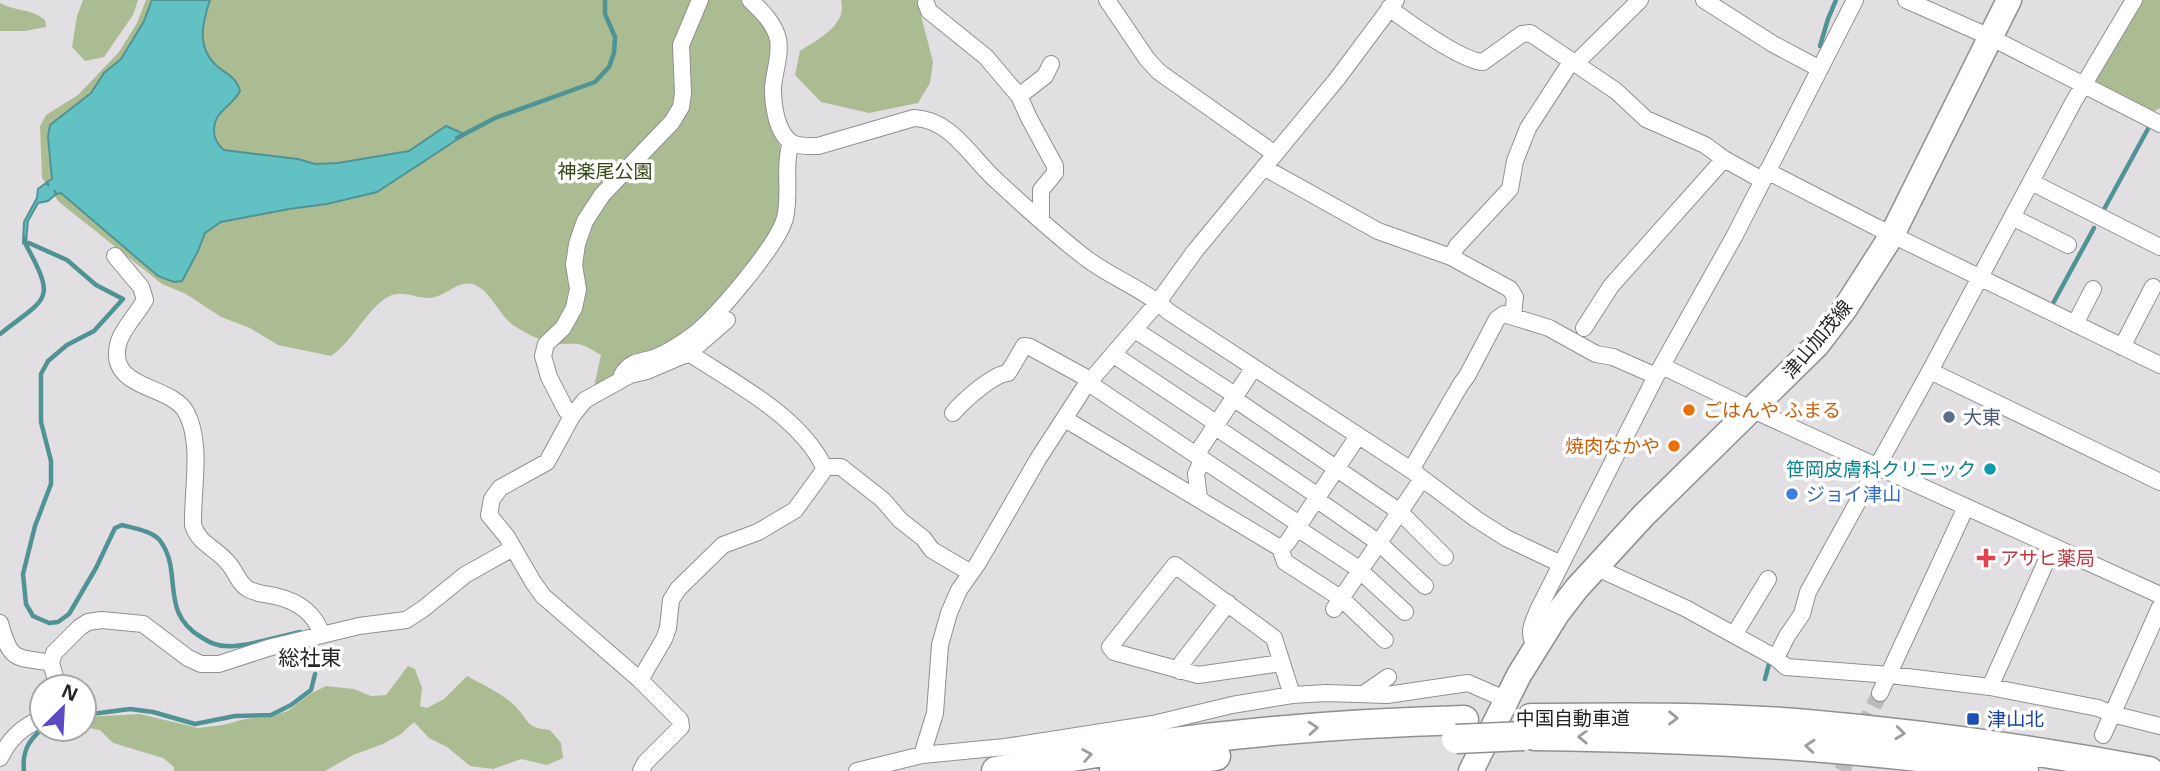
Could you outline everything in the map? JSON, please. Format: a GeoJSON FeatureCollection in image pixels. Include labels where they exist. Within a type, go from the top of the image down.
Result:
{"type":"FeatureCollection","features":[{"type":"Feature","properties":{"kind":"highway","name":"中国自動車道"},"geometry":{"type":"LineString","coordinates":[[1114,771],[1218,756],[1460,729],[1698,719],[1805,724],[1984,743],[2149,771]]}},
{"type":"Feature","properties":{"kind":"highway","name":"中国自動車道"},"geometry":{"type":"LineString","coordinates":[[996,771],[1116,750],[1216,737],[1390,722],[1460,729]]}},
{"type":"Feature","properties":{"kind":"highway","name":"中国自動車道"},"geometry":{"type":"LineString","coordinates":[[1528,727],[1798,744],[2024,771]]}},
{"type":"Feature","properties":{"kind":"main road","name":"津山加茂線"},"geometry":{"type":"LineString","coordinates":[[1471,771],[1536,646],[1557,614],[1644,515],[1817,345],[1868,275],[1892,235],[2009,0]]}},
{"type":"Feature","properties":{"kind":"street"},"geometry":{"type":"LineString","coordinates":[[572,416],[566,410],[549,377],[543,356],[546,344],[563,328],[574,308],[578,289],[574,265],[577,244],[585,221],[602,195],[672,122],[681,107],[681,45],[700,0]]}},
{"type":"Feature","properties":{"kind":"street"},"geometry":{"type":"LineString","coordinates":[[750,0],[766,15],[775,29],[779,43],[773,88],[775,112],[783,133],[792,142],[804,147],[818,146],[914,118],[928,118],[956,137],[979,165],[1088,259],[1143,291],[1168,312],[1253,369],[1417,474],[1476,519],[1506,538],[1561,564]]}},
{"type":"Feature","properties":{"kind":"street"},"geometry":{"type":"LineString","coordinates":[[1107,0],[1147,59],[1159,72],[1275,155]]}},
{"type":"Feature","properties":{"kind":"street"},"geometry":{"type":"LineString","coordinates":[[1451,257],[1457,246],[1510,189],[1516,161],[1528,128],[1569,65],[1579,60],[1640,0]]}},
{"type":"Feature","properties":{"kind":"street"},"geometry":{"type":"LineString","coordinates":[[1704,0],[1763,38],[1820,69]]}},
{"type":"Feature","properties":{"kind":"street"},"geometry":{"type":"LineString","coordinates":[[1536,646],[1531,640],[1530,631],[1561,564],[1659,371],[1735,235],[1855,0]]}},
{"type":"Feature","properties":{"kind":"street"},"geometry":{"type":"LineString","coordinates":[[1906,0],[1990,37],[2160,124]]}},
{"type":"Feature","properties":{"kind":"street"},"geometry":{"type":"LineString","coordinates":[[1776,659],[1801,614],[1808,592],[2031,181],[2134,0]]}},
{"type":"Feature","properties":{"kind":"street"},"geometry":{"type":"LineString","coordinates":[[926,3],[929,11],[986,57],[1019,96],[1055,166],[1055,173],[1041,190],[1041,220]]}},
{"type":"Feature","properties":{"kind":"street"},"geometry":{"type":"LineString","coordinates":[[922,755],[935,713],[943,629],[958,590],[971,573],[1038,458],[1089,381],[1158,302],[1203,241],[1336,79],[1392,4],[1458,53],[1478,62],[1483,62],[1522,34],[1530,33],[1616,91],[1646,119],[1705,145],[1724,159],[1892,235],[2160,365]]}},
{"type":"Feature","properties":{"kind":"street"},"geometry":{"type":"LineString","coordinates":[[1019,96],[1045,76],[1051,64]]}},
{"type":"Feature","properties":{"kind":"street"},"geometry":{"type":"LineString","coordinates":[[619,380],[624,370],[632,364],[654,358],[695,333],[768,249],[785,217],[787,156],[792,142]]}},
{"type":"Feature","properties":{"kind":"street"},"geometry":{"type":"LineString","coordinates":[[1584,328],[1611,286],[1724,159]]}},
{"type":"Feature","properties":{"kind":"street"},"geometry":{"type":"LineString","coordinates":[[1265,168],[1378,231],[1451,257],[1510,289],[1515,297],[1513,316]]}},
{"type":"Feature","properties":{"kind":"street"},"geometry":{"type":"LineString","coordinates":[[2031,181],[2160,247]]}},
{"type":"Feature","properties":{"kind":"street"},"geometry":{"type":"LineString","coordinates":[[2012,217],[2068,244]]}},
{"type":"Feature","properties":{"kind":"street"},"geometry":{"type":"LineString","coordinates":[[115,256],[141,287],[145,300],[118,343],[117,356],[122,370],[142,386],[179,402],[193,430],[192,525],[196,534],[206,546],[229,564],[242,585],[257,593],[295,602],[307,610],[323,635]]}},
{"type":"Feature","properties":{"kind":"street"},"geometry":{"type":"LineString","coordinates":[[2122,347],[2153,288]]}},
{"type":"Feature","properties":{"kind":"street"},"geometry":{"type":"LineString","coordinates":[[2075,324],[2093,289]]}},
{"type":"Feature","properties":{"kind":"street"},"geometry":{"type":"LineString","coordinates":[[1338,604],[1399,512],[1461,384],[1497,319],[1504,314],[1560,333],[1576,345],[1596,354],[1659,371],[1753,410],[2160,594]]}},
{"type":"Feature","properties":{"kind":"street"},"geometry":{"type":"LineString","coordinates":[[641,771],[645,763],[681,727],[680,720],[640,680],[543,596],[489,515],[492,499],[500,488],[547,462],[572,416],[585,400],[619,380],[689,352],[727,320]]}},
{"type":"Feature","properties":{"kind":"street"},"geometry":{"type":"LineString","coordinates":[[1135,330],[1399,512],[1445,557]]}},
{"type":"Feature","properties":{"kind":"street"},"geometry":{"type":"LineString","coordinates":[[953,413],[981,387],[1000,374],[1008,373],[1024,346],[1030,347],[1089,381],[1298,526],[1360,570],[1405,612]]}},
{"type":"Feature","properties":{"kind":"street"},"geometry":{"type":"LineString","coordinates":[[689,352],[787,420],[814,448],[824,467]]}},
{"type":"Feature","properties":{"kind":"street"},"geometry":{"type":"LineString","coordinates":[[1114,355],[1379,542],[1425,586]]}},
{"type":"Feature","properties":{"kind":"street"},"geometry":{"type":"LineString","coordinates":[[1199,498],[1196,474],[1199,457],[1215,425],[1253,369]]}},
{"type":"Feature","properties":{"kind":"street"},"geometry":{"type":"LineString","coordinates":[[1930,371],[2160,482]]}},
{"type":"Feature","properties":{"kind":"street"},"geometry":{"type":"LineString","coordinates":[[1065,419],[1280,548],[1285,562],[1385,640]]}},
{"type":"Feature","properties":{"kind":"street"},"geometry":{"type":"LineString","coordinates":[[1280,548],[1287,543],[1358,436]]}},
{"type":"Feature","properties":{"kind":"street"},"geometry":{"type":"LineString","coordinates":[[824,467],[841,467],[883,500],[900,520],[923,538],[932,551],[971,573]]}},
{"type":"Feature","properties":{"kind":"street"},"geometry":{"type":"LineString","coordinates":[[640,680],[664,639],[671,600],[678,589],[723,545],[758,532],[795,510],[824,467]]}},
{"type":"Feature","properties":{"kind":"street"},"geometry":{"type":"LineString","coordinates":[[1880,693],[1966,507]]}},
{"type":"Feature","properties":{"kind":"street"},"geometry":{"type":"LineString","coordinates":[[1990,687],[2053,546]]}},
{"type":"Feature","properties":{"kind":"street"},"geometry":{"type":"LineString","coordinates":[[54,673],[51,663],[54,653],[88,622],[102,620],[143,624],[188,658],[201,664],[219,664],[268,648],[359,626],[405,620],[465,575],[513,548]]}},
{"type":"Feature","properties":{"kind":"street"},"geometry":{"type":"LineString","coordinates":[[1281,663],[1198,675],[1114,652],[1110,647],[1175,565],[1274,638],[1292,695]]}},
{"type":"Feature","properties":{"kind":"street"},"geometry":{"type":"LineString","coordinates":[[1595,568],[1685,608],[1786,667],[1890,675],[1990,687],[2098,708],[2160,726]]}},
{"type":"Feature","properties":{"kind":"street"},"geometry":{"type":"LineString","coordinates":[[1734,635],[1768,579]]}},
{"type":"Feature","properties":{"kind":"street"},"geometry":{"type":"LineString","coordinates":[[1180,671],[1181,664],[1228,603]]}},
{"type":"Feature","properties":{"kind":"street"},"geometry":{"type":"LineString","coordinates":[[2102,735],[2160,607]]}},
{"type":"Feature","properties":{"kind":"street"},"geometry":{"type":"LineString","coordinates":[[0,623],[5,643],[11,653],[27,661],[51,663]]}},
{"type":"Feature","properties":{"kind":"street"},"geometry":{"type":"LineString","coordinates":[[1364,693],[1388,677]]}},
{"type":"Feature","properties":{"kind":"street"},"geometry":{"type":"LineString","coordinates":[[857,771],[900,767],[922,755],[1005,747],[1153,724],[1232,705],[1292,695],[1387,695],[1468,683],[1507,700]]}},
{"type":"Feature","properties":{"kind":"street"},"geometry":{"type":"LineString","coordinates":[[0,758],[8,742],[28,726]]}},
{"type":"Feature","properties":{"kind":"green space"},"geometry":{"type":"Polygon","coordinates":[[[83,0],[138,0],[133,15],[104,57],[85,61],[72,47],[77,16],[83,0]]]}},
{"type":"Feature","properties":{"kind":"green space","name":"神楽尾公園"},"geometry":{"type":"Polygon","coordinates":[[[146,0],[742,0],[768,28],[773,45],[776,131],[780,146],[780,212],[767,240],[704,322],[615,378],[594,387],[601,355],[582,345],[550,343],[524,332],[510,323],[481,289],[469,284],[459,285],[430,298],[392,295],[376,306],[331,356],[278,345],[250,328],[221,317],[186,294],[162,284],[59,202],[42,178],[40,126],[46,115],[78,95],[119,52],[137,23],[146,0]]]}},
{"type":"Feature","properties":{"kind":"green space"},"geometry":{"type":"Polygon","coordinates":[[[841,0],[917,0],[933,62],[930,83],[918,103],[869,113],[821,102],[795,75],[800,51],[836,24],[842,9],[841,0]]]}},
{"type":"Feature","properties":{"kind":"green space"},"geometry":{"type":"Polygon","coordinates":[[[2140,0],[2160,0],[2160,108],[2151,113],[2097,86],[2093,79],[2140,0]]]}},
{"type":"Feature","properties":{"kind":"green space"},"geometry":{"type":"Polygon","coordinates":[[[0,3],[39,16],[45,20],[46,27],[25,31],[0,31],[0,3]]]}},
{"type":"Feature","properties":{"kind":"green space"},"geometry":{"type":"Polygon","coordinates":[[[408,666],[415,669],[422,688],[420,706],[427,708],[444,699],[467,676],[510,701],[536,728],[550,730],[561,743],[563,758],[547,765],[521,759],[493,769],[470,766],[447,747],[429,738],[414,722],[401,734],[383,744],[353,755],[325,771],[174,771],[174,767],[163,758],[113,743],[98,730],[98,716],[140,714],[198,728],[268,717],[288,711],[310,694],[326,686],[354,689],[371,696],[386,695],[408,666]]]}},
{"type":"Feature","properties":{"kind":"water"},"geometry":{"type":"Polygon","coordinates":[[[152,0],[210,0],[203,27],[206,52],[218,67],[234,80],[240,91],[220,113],[215,124],[216,140],[224,150],[298,159],[315,164],[338,163],[409,151],[446,126],[462,133],[461,137],[377,192],[327,204],[221,222],[205,233],[182,281],[174,282],[158,276],[61,193],[57,194],[54,190],[56,194],[48,201],[38,203],[28,221],[26,242],[23,243],[24,222],[37,198],[38,189],[46,183],[49,186],[47,182],[52,179],[48,137],[50,125],[91,93],[104,73],[121,59],[144,21],[152,0]]]}},
{"type":"Feature","properties":{"kind":"waterway"},"geometry":{"type":"LineString","coordinates":[[457,138],[495,118],[595,82],[609,67],[614,53],[615,37],[605,14],[605,0]]}},
{"type":"Feature","properties":{"kind":"waterway"},"geometry":{"type":"LineString","coordinates":[[1820,46],[1836,0]]}},
{"type":"Feature","properties":{"kind":"waterway"},"geometry":{"type":"LineString","coordinates":[[2102,213],[2149,127]]}},
{"type":"Feature","properties":{"kind":"waterway"},"geometry":{"type":"LineString","coordinates":[[2051,307],[2094,228]]}},
{"type":"Feature","properties":{"kind":"waterway"},"geometry":{"type":"LineString","coordinates":[[0,334],[29,312],[42,296],[44,288],[41,277],[25,238]]}},
{"type":"Feature","properties":{"kind":"waterway"},"geometry":{"type":"LineString","coordinates":[[29,243],[67,260],[96,285],[123,299],[94,331],[67,345],[48,361],[41,374],[41,422],[51,461],[51,484],[35,526],[23,574],[26,604],[33,616],[49,623],[58,622],[69,614],[96,568],[115,528],[122,525],[148,533],[161,542],[171,566],[180,616],[188,627],[204,639],[219,645],[233,646],[300,632]]}},
{"type":"Feature","properties":{"kind":"waterway"},"geometry":{"type":"LineString","coordinates":[[1765,679],[1770,660]]}},
{"type":"Feature","properties":{"kind":"waterway"},"geometry":{"type":"LineString","coordinates":[[98,713],[130,709],[153,712],[195,724],[235,716],[271,715],[291,705],[311,690],[315,674]]}},
{"type":"Feature","properties":{"kind":"waterway"},"geometry":{"type":"LineString","coordinates":[[24,771],[24,758],[30,743]]}},
{"type":"Feature","properties":{"kind":"tunnel"},"geometry":{"type":"LineString","coordinates":[[1842,771],[1880,693]]}},
{"type":"Feature","properties":{"kind":"place","name":"ごはんや ふまる"},"geometry":{"type":"Point","coordinates":[1689,410]}},
{"type":"Feature","properties":{"kind":"place","name":"大東"},"geometry":{"type":"Point","coordinates":[1949,417]}},
{"type":"Feature","properties":{"kind":"place","name":"焼肉なかや"},"geometry":{"type":"Point","coordinates":[1674,446]}},
{"type":"Feature","properties":{"kind":"place","name":"笹岡皮膚科クリニック"},"geometry":{"type":"Point","coordinates":[1990,469]}},
{"type":"Feature","properties":{"kind":"place","name":"ジョイ津山"},"geometry":{"type":"Point","coordinates":[1792,494]}},
{"type":"Feature","properties":{"kind":"place","name":"アサヒ薬局"},"geometry":{"type":"Point","coordinates":[1986,558]}},
{"type":"Feature","properties":{"kind":"place","name":"津山北"},"geometry":{"type":"Point","coordinates":[1973,719]}},
{"type":"Feature","properties":{"kind":"district","name":"総社東"},"geometry":{"type":"Point","coordinates":[310,658]}}]}
